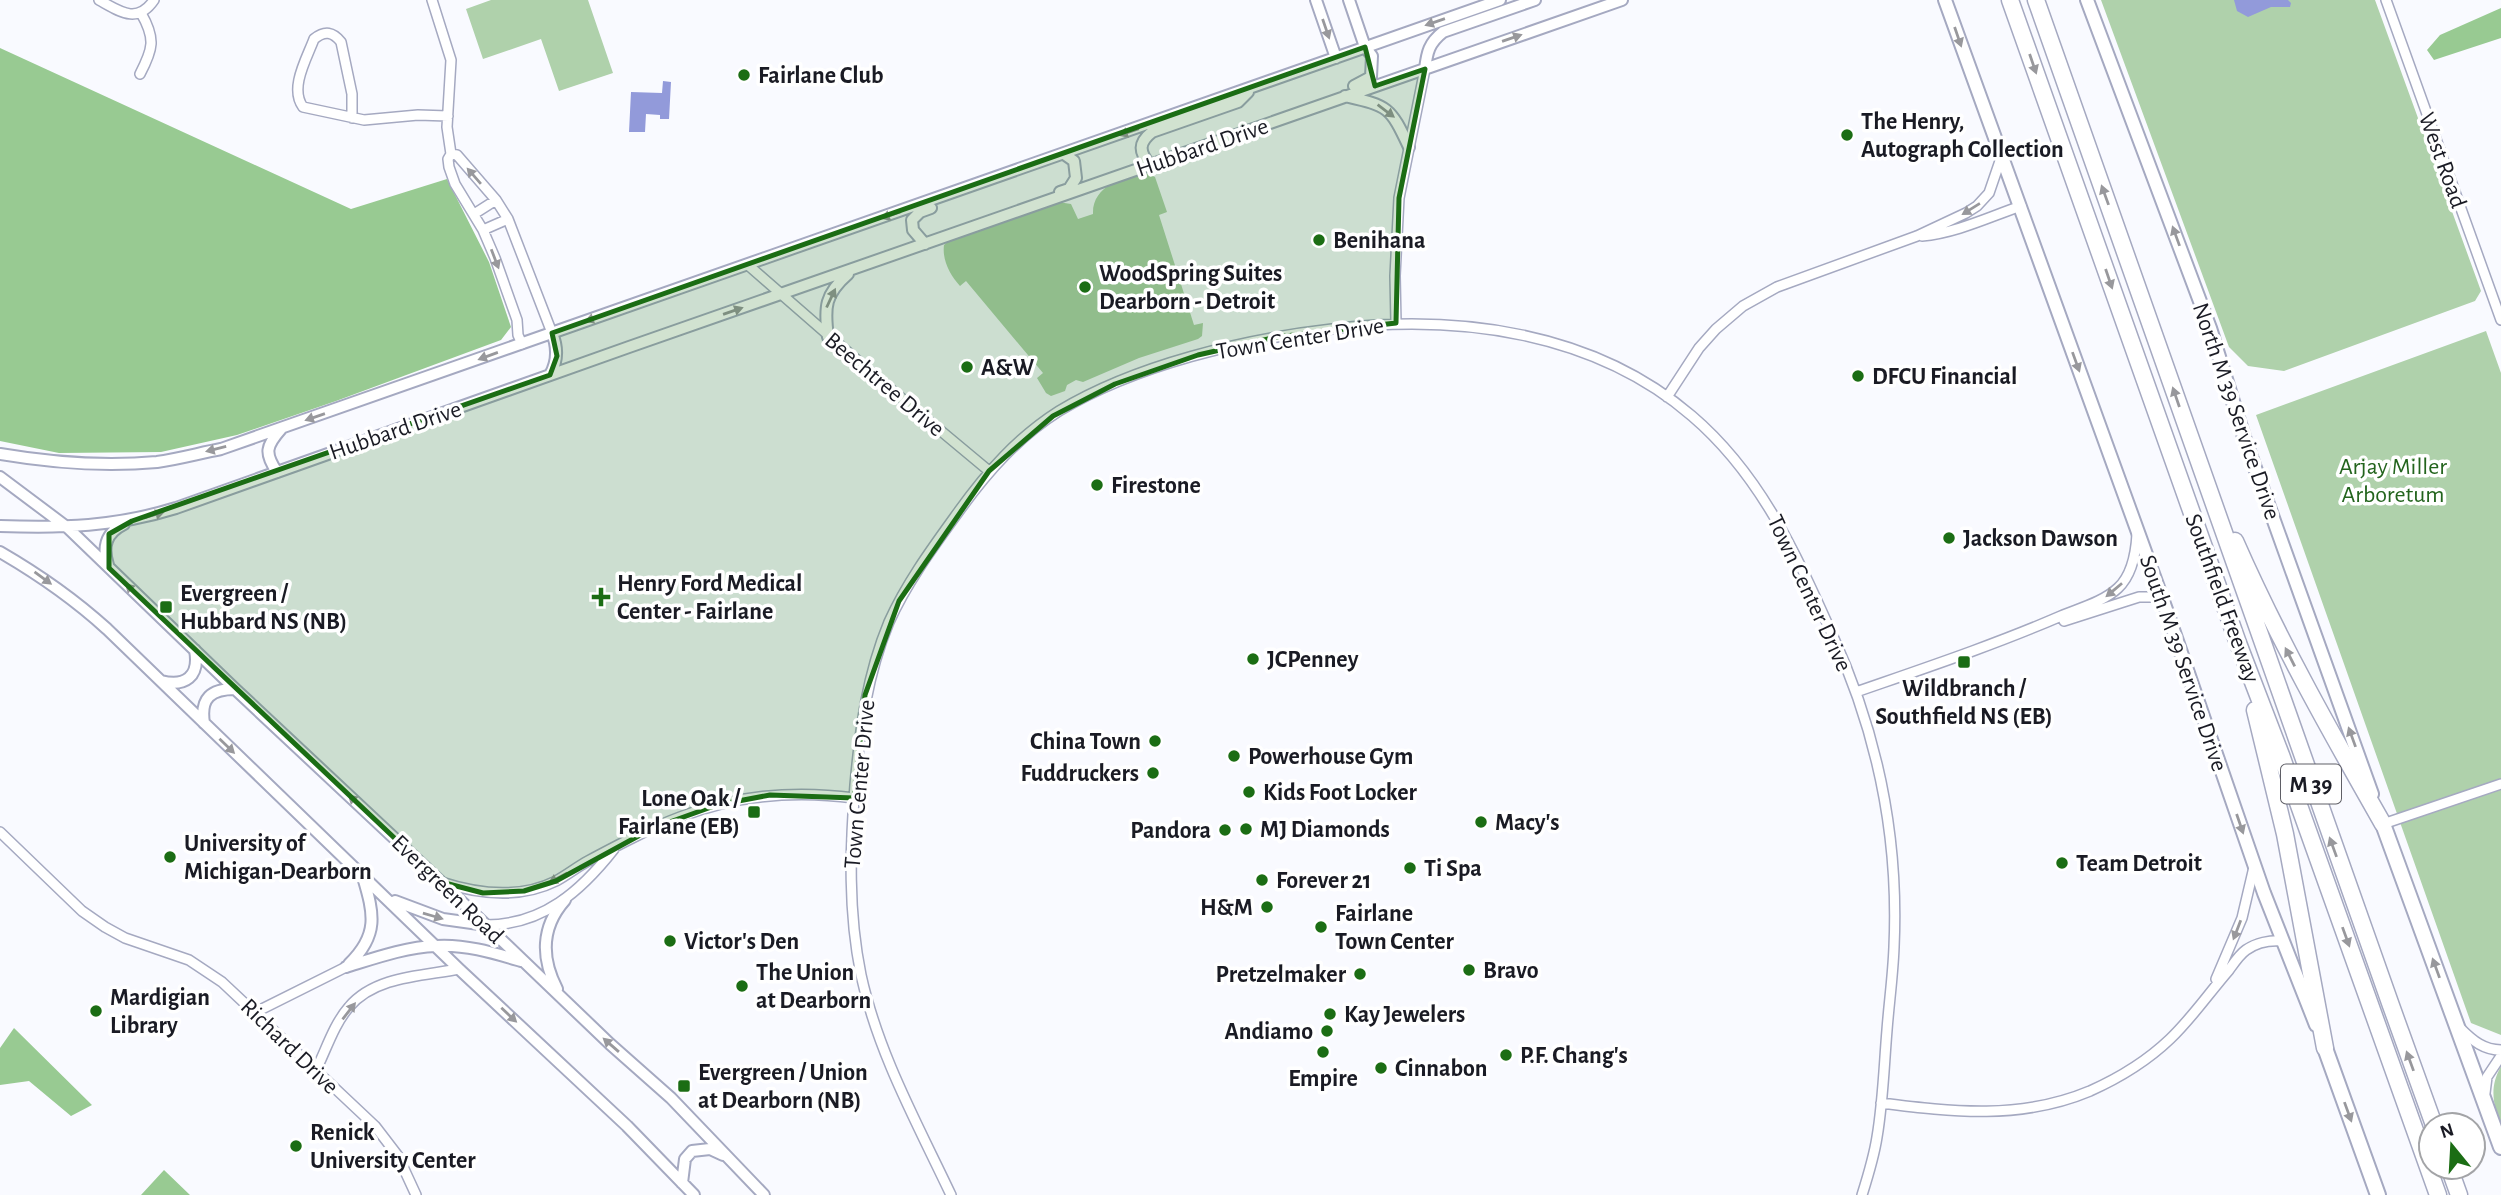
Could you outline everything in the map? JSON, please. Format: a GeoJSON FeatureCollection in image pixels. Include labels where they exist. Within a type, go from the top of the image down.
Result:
{"type":"FeatureCollection","features":[{"type":"Feature","properties":{"kind":"highway","name":"Southfield Freeway"},"geometry":{"type":"LineString","coordinates":[[2010,0],[2238,643],[2286,768],[2438,1195]]}},
{"type":"Feature","properties":{"kind":"highway","name":"Southfield Freeway"},"geometry":{"type":"LineString","coordinates":[[2036,0],[2246,601],[2429,1111]]}},
{"type":"Feature","properties":{"kind":"highway"},"geometry":{"type":"LineString","coordinates":[[2192,442],[2277,633],[2309,696],[2383,824]]}},
{"type":"Feature","properties":{"kind":"highway"},"geometry":{"type":"LineString","coordinates":[[2238,643],[2278,802],[2325,1048]]}},
{"type":"Feature","properties":{"kind":"main road","name":"South M 39 Service Drive"},"geometry":{"type":"LineString","coordinates":[[1945,0],[2137,529],[2254,867],[2325,1048]]}},
{"type":"Feature","properties":{"kind":"main road","name":"North M 39 Service Drive"},"geometry":{"type":"LineString","coordinates":[[2087,0],[2210,328],[2245,440],[2383,824]]}},
{"type":"Feature","properties":{"kind":"main road"},"geometry":{"type":"LineString","coordinates":[[2383,824],[2501,1147]]}},
{"type":"Feature","properties":{"kind":"main road"},"geometry":{"type":"LineString","coordinates":[[2325,1048],[2378,1195]]}},
{"type":"Feature","properties":{"kind":"street"},"geometry":{"type":"LineString","coordinates":[[99,0],[124,13],[141,13],[154,0]]}},
{"type":"Feature","properties":{"kind":"street"},"geometry":{"type":"LineString","coordinates":[[432,0],[451,60],[448,116],[451,154],[448,159],[452,177],[483,230],[517,320],[522,344]]}},
{"type":"Feature","properties":{"kind":"street"},"geometry":{"type":"LineString","coordinates":[[1316,0],[1336,58]]}},
{"type":"Feature","properties":{"kind":"street"},"geometry":{"type":"LineString","coordinates":[[1240,133],[1262,118],[1363,83],[1371,77],[1372,56],[1366,47],[1349,0]]}},
{"type":"Feature","properties":{"kind":"street","name":"Hubbard Drive"},"geometry":{"type":"LineString","coordinates":[[0,454],[75,464],[118,465],[160,461],[221,449],[1500,0]]}},
{"type":"Feature","properties":{"kind":"street"},"geometry":{"type":"LineString","coordinates":[[1396,323],[1396,234],[1401,188],[1427,50],[1433,40],[1443,32],[1535,0]]}},
{"type":"Feature","properties":{"kind":"street","name":"Hubbard Drive"},"geometry":{"type":"LineString","coordinates":[[0,526],[68,528],[132,521],[176,508],[1622,0]]}},
{"type":"Feature","properties":{"kind":"street","name":"West Road"},"geometry":{"type":"LineString","coordinates":[[2386,0],[2501,320]]}},
{"type":"Feature","properties":{"kind":"street"},"geometry":{"type":"LineString","coordinates":[[140,74],[152,46],[148,26],[141,13]]}},
{"type":"Feature","properties":{"kind":"street"},"geometry":{"type":"LineString","coordinates":[[352,118],[352,94],[341,42],[337,36],[328,32],[320,34],[314,39],[298,86],[299,101],[303,107],[352,118],[364,120],[418,115],[448,116]]}},
{"type":"Feature","properties":{"kind":"street"},"geometry":{"type":"LineString","coordinates":[[1150,165],[1142,156],[1140,147],[1144,138],[1152,132],[1238,102],[1253,88]]}},
{"type":"Feature","properties":{"kind":"street"},"geometry":{"type":"LineString","coordinates":[[1345,96],[1377,104],[1388,110],[1397,121],[1409,147]]}},
{"type":"Feature","properties":{"kind":"street"},"geometry":{"type":"LineString","coordinates":[[451,154],[457,155],[496,200],[508,219],[552,333],[557,356],[550,375]]}},
{"type":"Feature","properties":{"kind":"street"},"geometry":{"type":"LineString","coordinates":[[1010,215],[1026,204],[1069,189],[1076,173],[1074,161],[1065,154]]}},
{"type":"Feature","properties":{"kind":"street"},"geometry":{"type":"LineString","coordinates":[[1667,397],[1699,348],[1716,329],[1744,306],[1777,287],[1917,236],[1977,206],[1989,193],[2001,158]]}},
{"type":"Feature","properties":{"kind":"street"},"geometry":{"type":"LineString","coordinates":[[925,244],[913,230],[912,220],[920,212],[991,187],[1003,176]]}},
{"type":"Feature","properties":{"kind":"street"},"geometry":{"type":"LineString","coordinates":[[474,214],[496,200]]}},
{"type":"Feature","properties":{"kind":"street"},"geometry":{"type":"LineString","coordinates":[[1917,236],[1935,235],[2021,206]]}},
{"type":"Feature","properties":{"kind":"street"},"geometry":{"type":"LineString","coordinates":[[483,230],[508,219]]}},
{"type":"Feature","properties":{"kind":"street"},"geometry":{"type":"LineString","coordinates":[[748,265],[782,294]]}},
{"type":"Feature","properties":{"kind":"street"},"geometry":{"type":"LineString","coordinates":[[828,337],[825,315],[827,301],[839,282],[857,268]]}},
{"type":"Feature","properties":{"kind":"street","name":"Beechtree Drive"},"geometry":{"type":"LineString","coordinates":[[782,294],[828,337],[989,471]]}},
{"type":"Feature","properties":{"kind":"street","name":"Town Center Drive"},"geometry":{"type":"LineString","coordinates":[[951,1195],[888,1062],[864,985],[855,942],[850,888],[854,798],[865,695],[888,626],[912,577],[989,471],[1032,430],[1088,395],[1198,355],[1277,337],[1396,323],[1508,331],[1542,339],[1614,365],[1667,397],[1720,442],[1766,501],[1806,577],[1856,692],[1880,768],[1890,831],[1894,947],[1878,1135],[1862,1195]]}},
{"type":"Feature","properties":{"kind":"street"},"geometry":{"type":"LineString","coordinates":[[277,472],[267,452],[281,429]]}},
{"type":"Feature","properties":{"kind":"street","name":"Evergreen Road"},"geometry":{"type":"LineString","coordinates":[[0,477],[68,528],[610,1044],[662,1089],[764,1195]]}},
{"type":"Feature","properties":{"kind":"street"},"geometry":{"type":"LineString","coordinates":[[109,568],[105,556],[105,543],[109,534],[132,521]]}},
{"type":"Feature","properties":{"kind":"street"},"geometry":{"type":"LineString","coordinates":[[2028,631],[2107,596],[2118,588],[2126,578],[2134,557],[2137,529]]}},
{"type":"Feature","properties":{"kind":"street","name":"Evergreen Road"},"geometry":{"type":"LineString","coordinates":[[0,552],[34,571],[84,608],[617,1117],[694,1195]]}},
{"type":"Feature","properties":{"kind":"street"},"geometry":{"type":"LineString","coordinates":[[1856,692],[2028,631],[2139,597],[2161,597]]}},
{"type":"Feature","properties":{"kind":"street"},"geometry":{"type":"LineString","coordinates":[[161,681],[173,684],[185,681],[194,673],[197,662],[195,650]]}},
{"type":"Feature","properties":{"kind":"street"},"geometry":{"type":"LineString","coordinates":[[204,723],[202,712],[212,693],[235,689]]}},
{"type":"Feature","properties":{"kind":"street"},"geometry":{"type":"LineString","coordinates":[[2383,824],[2501,784]]}},
{"type":"Feature","properties":{"kind":"street"},"geometry":{"type":"LineString","coordinates":[[441,882],[483,892],[524,891],[555,881],[618,845],[683,815],[744,799],[810,793],[854,798]]}},
{"type":"Feature","properties":{"kind":"street","name":"Richard Drive"},"geometry":{"type":"LineString","coordinates":[[0,832],[86,914],[125,938],[175,954],[201,966],[222,982],[375,1126],[391,1145],[407,1172],[416,1195]]}},
{"type":"Feature","properties":{"kind":"street"},"geometry":{"type":"LineString","coordinates":[[562,998],[548,969],[545,946],[550,921],[565,900],[591,878],[618,845]]}},
{"type":"Feature","properties":{"kind":"street"},"geometry":{"type":"LineString","coordinates":[[2211,991],[2242,918],[2254,867]]}},
{"type":"Feature","properties":{"kind":"street"},"geometry":{"type":"LineString","coordinates":[[346,967],[363,951],[372,932],[373,915],[362,874]]}},
{"type":"Feature","properties":{"kind":"street"},"geometry":{"type":"LineString","coordinates":[[384,895],[433,916],[486,925],[525,919],[565,900]]}},
{"type":"Feature","properties":{"kind":"street"},"geometry":{"type":"LineString","coordinates":[[1881,1102],[1989,1113],[2029,1109],[2069,1099],[2112,1080],[2150,1056],[2185,1024],[2244,952],[2262,943],[2282,941]]}},
{"type":"Feature","properties":{"kind":"street"},"geometry":{"type":"LineString","coordinates":[[256,1012],[346,967],[436,946],[481,950],[524,961]]}},
{"type":"Feature","properties":{"kind":"street"},"geometry":{"type":"LineString","coordinates":[[316,1070],[348,1007],[369,990],[395,981],[459,969]]}},
{"type":"Feature","properties":{"kind":"street"},"geometry":{"type":"LineString","coordinates":[[2456,1023],[2479,1045],[2501,1051]]}},
{"type":"Feature","properties":{"kind":"street"},"geometry":{"type":"LineString","coordinates":[[2486,1105],[2487,1077],[2501,1056]]}},
{"type":"Feature","properties":{"kind":"street"},"geometry":{"type":"LineString","coordinates":[[682,1183],[685,1159],[692,1151],[710,1149],[729,1158]]}},
{"type":"Feature","properties":{"kind":"highlighted area"},"geometry":{"type":"Polygon","coordinates":[[[1365,47],[1375,86],[1425,69],[1399,198],[1396,323],[1277,337],[1198,355],[1115,384],[1053,416],[989,471],[899,601],[865,695],[854,798],[770,795],[717,805],[653,828],[556,881],[524,891],[483,893],[441,882],[109,568],[109,534],[132,521],[550,375],[557,356],[552,333],[1365,47]]]}},
{"type":"Feature","properties":{"kind":"green space"},"geometry":{"type":"Polygon","coordinates":[[[491,0],[588,0],[613,73],[559,91],[541,39],[483,59],[466,9],[491,0]]]}},
{"type":"Feature","properties":{"kind":"green space"},"geometry":{"type":"Polygon","coordinates":[[[2101,0],[2375,0],[2481,291],[2475,301],[2284,371],[2248,366],[2229,347],[2101,0]]]}},
{"type":"Feature","properties":{"kind":"green space"},"geometry":{"type":"Polygon","coordinates":[[[2501,8],[2501,38],[2434,60],[2427,50],[2440,35],[2501,8]]]}},
{"type":"Feature","properties":{"kind":"green space"},"geometry":{"type":"Polygon","coordinates":[[[0,48],[351,209],[447,179],[489,262],[511,327],[501,340],[336,401],[237,435],[161,452],[59,453],[0,441],[0,48]]]}},
{"type":"Feature","properties":{"kind":"green space"},"geometry":{"type":"Polygon","coordinates":[[[1146,173],[1155,177],[1167,212],[1159,215],[1194,325],[1203,323],[1202,336],[1139,358],[1083,382],[1076,380],[1067,385],[1065,391],[1051,396],[1046,393],[1037,378],[1043,373],[966,281],[960,286],[953,277],[946,262],[944,245],[950,240],[1058,202],[1071,204],[1078,219],[1093,214],[1094,204],[1103,190],[1119,180],[1146,173]]]}},
{"type":"Feature","properties":{"kind":"green space","name":"Arjay Miller Arboretum"},"geometry":{"type":"Polygon","coordinates":[[[2486,331],[2501,373],[2501,1035],[2471,1023],[2256,415],[2486,331]]]}},
{"type":"Feature","properties":{"kind":"green space"},"geometry":{"type":"Polygon","coordinates":[[[14,1028],[92,1105],[71,1116],[29,1081],[0,1085],[0,1048],[14,1028]]]}},
{"type":"Feature","properties":{"kind":"green space"},"geometry":{"type":"Polygon","coordinates":[[[2501,1066],[2501,1126],[2494,1089],[2501,1066]]]}},
{"type":"Feature","properties":{"kind":"green space"},"geometry":{"type":"Polygon","coordinates":[[[164,1170],[190,1195],[141,1195],[164,1170]]]}},
{"type":"Feature","properties":{"kind":"water"},"geometry":{"type":"Polygon","coordinates":[[[2234,0],[2288,0],[2291,3],[2290,7],[2271,7],[2248,17],[2237,11],[2234,0]]]}},
{"type":"Feature","properties":{"kind":"water"},"geometry":{"type":"Polygon","coordinates":[[[663,81],[671,82],[669,119],[646,114],[645,132],[629,132],[631,92],[662,93],[663,81]]]}},
{"type":"Feature","properties":{"kind":"place","name":"Fairlane Club"},"geometry":{"type":"Point","coordinates":[744,75]}},
{"type":"Feature","properties":{"kind":"place","name":"The Henry, Autograph Collection"},"geometry":{"type":"Point","coordinates":[1847,135]}},
{"type":"Feature","properties":{"kind":"place","name":"Benihana"},"geometry":{"type":"Point","coordinates":[1319,240]}},
{"type":"Feature","properties":{"kind":"place","name":"WoodSpring Suites Dearborn - Detroit"},"geometry":{"type":"Point","coordinates":[1085,287]}},
{"type":"Feature","properties":{"kind":"place","name":"A&W"},"geometry":{"type":"Point","coordinates":[967,367]}},
{"type":"Feature","properties":{"kind":"place","name":"DFCU Financial"},"geometry":{"type":"Point","coordinates":[1858,376]}},
{"type":"Feature","properties":{"kind":"place","name":"Firestone"},"geometry":{"type":"Point","coordinates":[1097,485]}},
{"type":"Feature","properties":{"kind":"place","name":"Jackson Dawson"},"geometry":{"type":"Point","coordinates":[1949,538]}},
{"type":"Feature","properties":{"kind":"place","name":"Henry Ford Medical Center - Fairlane"},"geometry":{"type":"Point","coordinates":[601,597]}},
{"type":"Feature","properties":{"kind":"place","name":"Evergreen / Hubbard NS (NB)"},"geometry":{"type":"Point","coordinates":[166,607]}},
{"type":"Feature","properties":{"kind":"place","name":"JCPenney"},"geometry":{"type":"Point","coordinates":[1253,659]}},
{"type":"Feature","properties":{"kind":"place","name":"Wildbranch / Southfield NS (EB)"},"geometry":{"type":"Point","coordinates":[1964,662]}},
{"type":"Feature","properties":{"kind":"place","name":"China Town"},"geometry":{"type":"Point","coordinates":[1155,741]}},
{"type":"Feature","properties":{"kind":"place","name":"Powerhouse Gym"},"geometry":{"type":"Point","coordinates":[1234,756]}},
{"type":"Feature","properties":{"kind":"place","name":"Fuddruckers"},"geometry":{"type":"Point","coordinates":[1153,773]}},
{"type":"Feature","properties":{"kind":"place","name":"Kids Foot Locker"},"geometry":{"type":"Point","coordinates":[1249,792]}},
{"type":"Feature","properties":{"kind":"place","name":"Lone Oak / Fairlane (EB)"},"geometry":{"type":"Point","coordinates":[754,812]}},
{"type":"Feature","properties":{"kind":"place","name":"Macy's"},"geometry":{"type":"Point","coordinates":[1481,822]}},
{"type":"Feature","properties":{"kind":"place","name":"MJ Diamonds"},"geometry":{"type":"Point","coordinates":[1246,829]}},
{"type":"Feature","properties":{"kind":"place","name":"Pandora"},"geometry":{"type":"Point","coordinates":[1225,830]}},
{"type":"Feature","properties":{"kind":"place","name":"University of Michigan-Dearborn"},"geometry":{"type":"Point","coordinates":[170,857]}},
{"type":"Feature","properties":{"kind":"place","name":"Team Detroit"},"geometry":{"type":"Point","coordinates":[2062,863]}},
{"type":"Feature","properties":{"kind":"place","name":"Ti Spa"},"geometry":{"type":"Point","coordinates":[1410,868]}},
{"type":"Feature","properties":{"kind":"place","name":"Forever 21"},"geometry":{"type":"Point","coordinates":[1262,880]}},
{"type":"Feature","properties":{"kind":"place","name":"H&M"},"geometry":{"type":"Point","coordinates":[1267,907]}},
{"type":"Feature","properties":{"kind":"place","name":"Fairlane Town Center"},"geometry":{"type":"Point","coordinates":[1321,927]}},
{"type":"Feature","properties":{"kind":"place","name":"Victor's Den"},"geometry":{"type":"Point","coordinates":[670,941]}},
{"type":"Feature","properties":{"kind":"place","name":"Bravo"},"geometry":{"type":"Point","coordinates":[1469,970]}},
{"type":"Feature","properties":{"kind":"place","name":"Pretzelmaker"},"geometry":{"type":"Point","coordinates":[1360,974]}},
{"type":"Feature","properties":{"kind":"place","name":"The Union at Dearborn"},"geometry":{"type":"Point","coordinates":[742,986]}},
{"type":"Feature","properties":{"kind":"place","name":"Mardigian Library"},"geometry":{"type":"Point","coordinates":[96,1011]}},
{"type":"Feature","properties":{"kind":"place","name":"Kay Jewelers"},"geometry":{"type":"Point","coordinates":[1330,1014]}},
{"type":"Feature","properties":{"kind":"place","name":"Andiamo"},"geometry":{"type":"Point","coordinates":[1327,1031]}},
{"type":"Feature","properties":{"kind":"place","name":"Empire"},"geometry":{"type":"Point","coordinates":[1323,1052]}},
{"type":"Feature","properties":{"kind":"place","name":"P.F. Chang's"},"geometry":{"type":"Point","coordinates":[1506,1055]}},
{"type":"Feature","properties":{"kind":"place","name":"Cinnabon"},"geometry":{"type":"Point","coordinates":[1381,1068]}},
{"type":"Feature","properties":{"kind":"place","name":"Evergreen / Union at Dearborn (NB)"},"geometry":{"type":"Point","coordinates":[684,1086]}},
{"type":"Feature","properties":{"kind":"place","name":"Renick University Center"},"geometry":{"type":"Point","coordinates":[296,1146]}}]}
